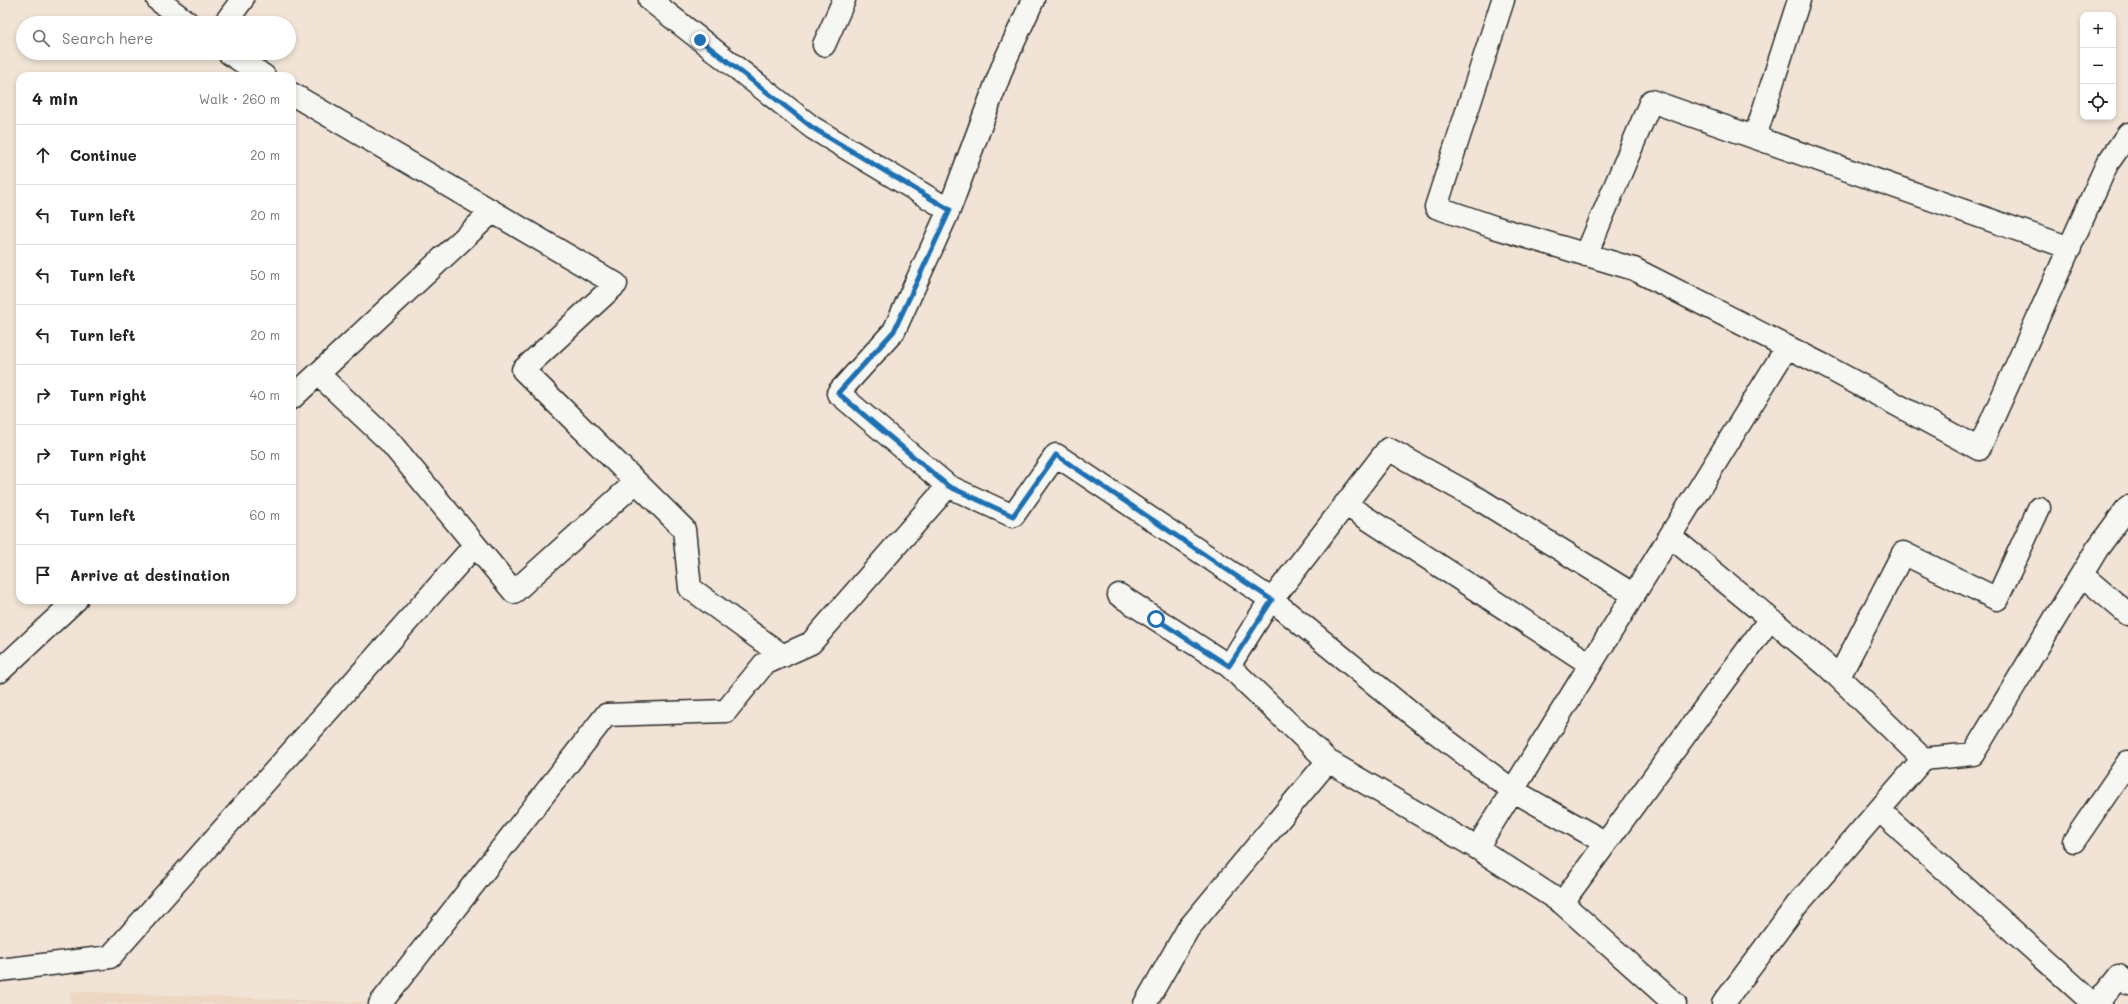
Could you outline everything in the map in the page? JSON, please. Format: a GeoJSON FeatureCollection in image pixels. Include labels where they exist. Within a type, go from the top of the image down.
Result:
{"type":"FeatureCollection","features":[{"type":"Feature","properties":{"kind":"street"},"geometry":{"type":"LineString","coordinates":[[158,0],[179,16]]}},
{"type":"Feature","properties":{"kind":"street"},"geometry":{"type":"LineString","coordinates":[[230,16],[242,0]]}},
{"type":"Feature","properties":{"kind":"street"},"geometry":{"type":"LineString","coordinates":[[650,0],[813,128],[950,210]]}},
{"type":"Feature","properties":{"kind":"street"},"geometry":{"type":"LineString","coordinates":[[824,45],[844,0]]}},
{"type":"Feature","properties":{"kind":"street"},"geometry":{"type":"LineString","coordinates":[[1033,0],[1004,63],[950,210],[894,331],[838,393],[948,486],[1013,516],[1056,455],[1272,600],[1413,715],[1512,790],[1606,843]]}},
{"type":"Feature","properties":{"kind":"street"},"geometry":{"type":"LineString","coordinates":[[1503,0],[1436,207],[1494,227],[1634,269],[1787,347],[1979,449],[2107,164],[2128,134]]}},
{"type":"Feature","properties":{"kind":"street"},"geometry":{"type":"LineString","coordinates":[[1755,137],[1799,0]]}},
{"type":"Feature","properties":{"kind":"street"},"geometry":{"type":"LineString","coordinates":[[240,60],[258,72]]}},
{"type":"Feature","properties":{"kind":"street"},"geometry":{"type":"LineString","coordinates":[[296,96],[616,284],[523,370],[684,529],[690,588],[783,656]]}},
{"type":"Feature","properties":{"kind":"street"},"geometry":{"type":"LineString","coordinates":[[1586,255],[1651,101],[2070,248]]}},
{"type":"Feature","properties":{"kind":"street"},"geometry":{"type":"LineString","coordinates":[[296,394],[492,212]]}},
{"type":"Feature","properties":{"kind":"street"},"geometry":{"type":"LineString","coordinates":[[1477,848],[1787,347]]}},
{"type":"Feature","properties":{"kind":"street"},"geometry":{"type":"LineString","coordinates":[[318,374],[390,442],[514,592],[636,482]]}},
{"type":"Feature","properties":{"kind":"street"},"geometry":{"type":"LineString","coordinates":[[1229,666],[1272,600],[1388,449],[1482,501],[1634,595]]}},
{"type":"Feature","properties":{"kind":"street"},"geometry":{"type":"LineString","coordinates":[[380,1004],[606,715],[726,711],[764,664],[811,643],[948,486]]}},
{"type":"Feature","properties":{"kind":"street"},"geometry":{"type":"LineString","coordinates":[[1345,504],[1590,664]]}},
{"type":"Feature","properties":{"kind":"street"},"geometry":{"type":"LineString","coordinates":[[1723,1004],[1796,906],[1923,759],[1973,754],[2097,549],[2128,507]]}},
{"type":"Feature","properties":{"kind":"street"},"geometry":{"type":"LineString","coordinates":[[1839,677],[1903,553],[1996,599],[2039,508]]}},
{"type":"Feature","properties":{"kind":"street"},"geometry":{"type":"LineString","coordinates":[[1670,536],[1839,677],[1923,759]]}},
{"type":"Feature","properties":{"kind":"street"},"geometry":{"type":"LineString","coordinates":[[0,970],[110,957],[475,545]]}},
{"type":"Feature","properties":{"kind":"street"},"geometry":{"type":"LineString","coordinates":[[2082,574],[2128,614]]}},
{"type":"Feature","properties":{"kind":"street"},"geometry":{"type":"LineString","coordinates":[[1119,595],[1229,666],[1328,761],[1477,848],[1562,903],[1675,1004]]}},
{"type":"Feature","properties":{"kind":"street"},"geometry":{"type":"LineString","coordinates":[[0,671],[72,604]]}},
{"type":"Feature","properties":{"kind":"street"},"geometry":{"type":"LineString","coordinates":[[1562,903],[1770,619]]}},
{"type":"Feature","properties":{"kind":"street"},"geometry":{"type":"LineString","coordinates":[[1145,1004],[1188,929],[1328,761]]}},
{"type":"Feature","properties":{"kind":"street"},"geometry":{"type":"LineString","coordinates":[[2074,841],[2128,762]]}},
{"type":"Feature","properties":{"kind":"street"},"geometry":{"type":"LineString","coordinates":[[1879,810],[2096,1004],[2119,976],[2128,984]]}},
{"type":"Feature","properties":{"kind":"shaded area"},"geometry":{"type":"Polygon","coordinates":[[[70,991],[402,1004],[71,1004],[70,991]]]}},
{"type":"Feature","properties":{"kind":"route"},"geometry":{"type":"LineString","coordinates":[[700,40],[813,128],[950,210],[894,331],[838,393],[948,486],[1013,516],[1056,455],[1272,600],[1264,610],[1229,666],[1156,619]]}}]}
